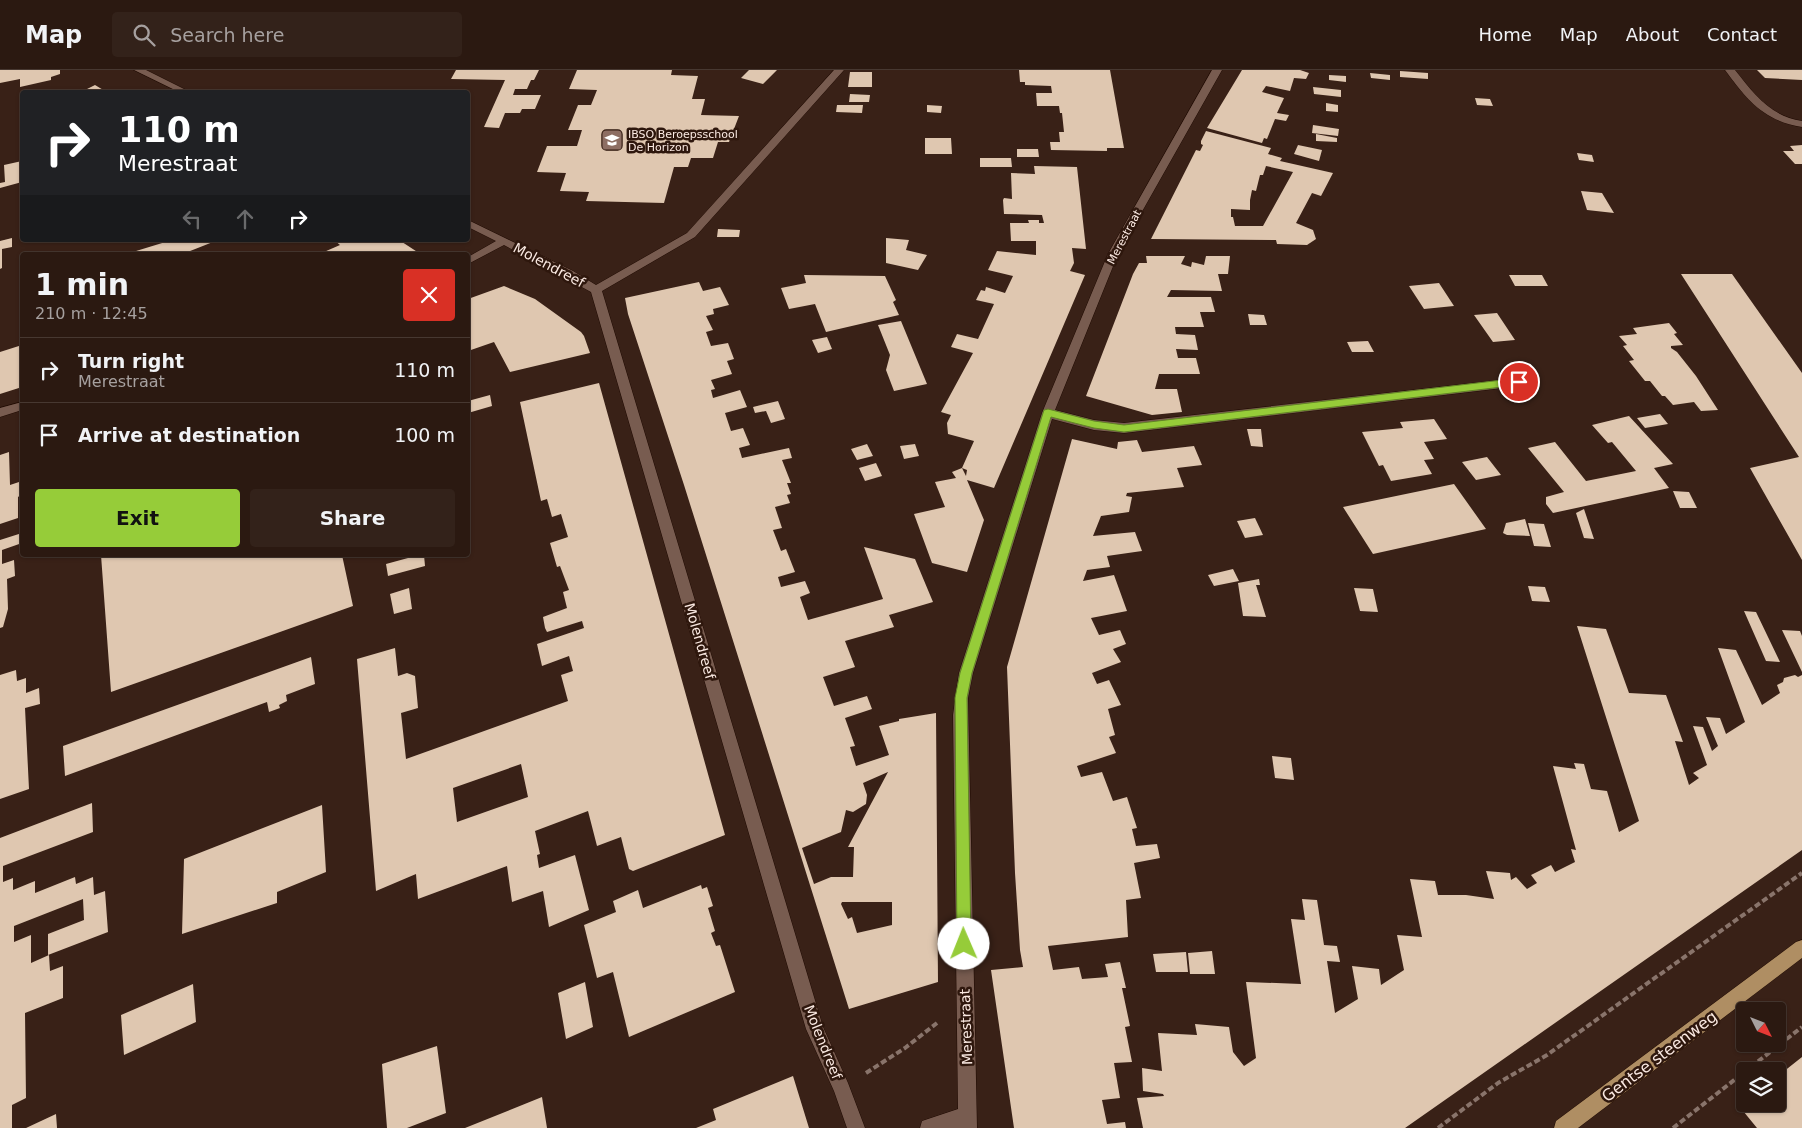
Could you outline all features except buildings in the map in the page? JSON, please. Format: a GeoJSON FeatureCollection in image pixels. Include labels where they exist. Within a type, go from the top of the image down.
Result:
{"type":"FeatureCollection","features":[{"type":"Feature","properties":{"kind":"main road","name":"Gentse steenweg"},"geometry":{"type":"LineString","coordinates":[[1564,1128],[1802,948]]}},
{"type":"Feature","properties":{"kind":"street"},"geometry":{"type":"LineString","coordinates":[[139,70],[181,90]]}},
{"type":"Feature","properties":{"kind":"street"},"geometry":{"type":"LineString","coordinates":[[596,290],[691,235],[839,70]]}},
{"type":"Feature","properties":{"kind":"street","name":"Merestraat"},"geometry":{"type":"LineString","coordinates":[[929,1128],[968,1122],[961,698],[966,673],[1048,413],[1113,254],[1217,70]]}},
{"type":"Feature","properties":{"kind":"street"},"geometry":{"type":"LineString","coordinates":[[1730,70],[1768,113],[1780,120],[1802,124]]}},
{"type":"Feature","properties":{"kind":"street","name":"Molendreef"},"geometry":{"type":"LineString","coordinates":[[470,224],[569,274],[596,290],[815,1029],[842,1089],[856,1128]]}},
{"type":"Feature","properties":{"kind":"street"},"geometry":{"type":"LineString","coordinates":[[470,260],[504,241]]}},
{"type":"Feature","properties":{"kind":"street"},"geometry":{"type":"LineString","coordinates":[[1048,413],[1094,425],[1124,428],[1519,382]]}},
{"type":"Feature","properties":{"kind":"street"},"geometry":{"type":"LineString","coordinates":[[0,413],[20,407]]}},
{"type":"Feature","properties":{"kind":"path"},"geometry":{"type":"LineString","coordinates":[[1438,1128],[1498,1083],[1555,1049],[1802,873]]}},
{"type":"Feature","properties":{"kind":"path"},"geometry":{"type":"LineString","coordinates":[[842,1089],[905,1048],[965,1002]]}},
{"type":"Feature","properties":{"kind":"path"},"geometry":{"type":"LineString","coordinates":[[1673,1128],[1802,1027]]}},
{"type":"Feature","properties":{"kind":"place","name":"IBSO Beroepsschool De Horizon"},"geometry":{"type":"Point","coordinates":[612,140]}},
{"type":"Feature","properties":{"kind":"route"},"geometry":{"type":"LineString","coordinates":[[964,944],[961,698],[966,673],[1048,413],[1094,425],[1124,428],[1519,382]]}}]}
